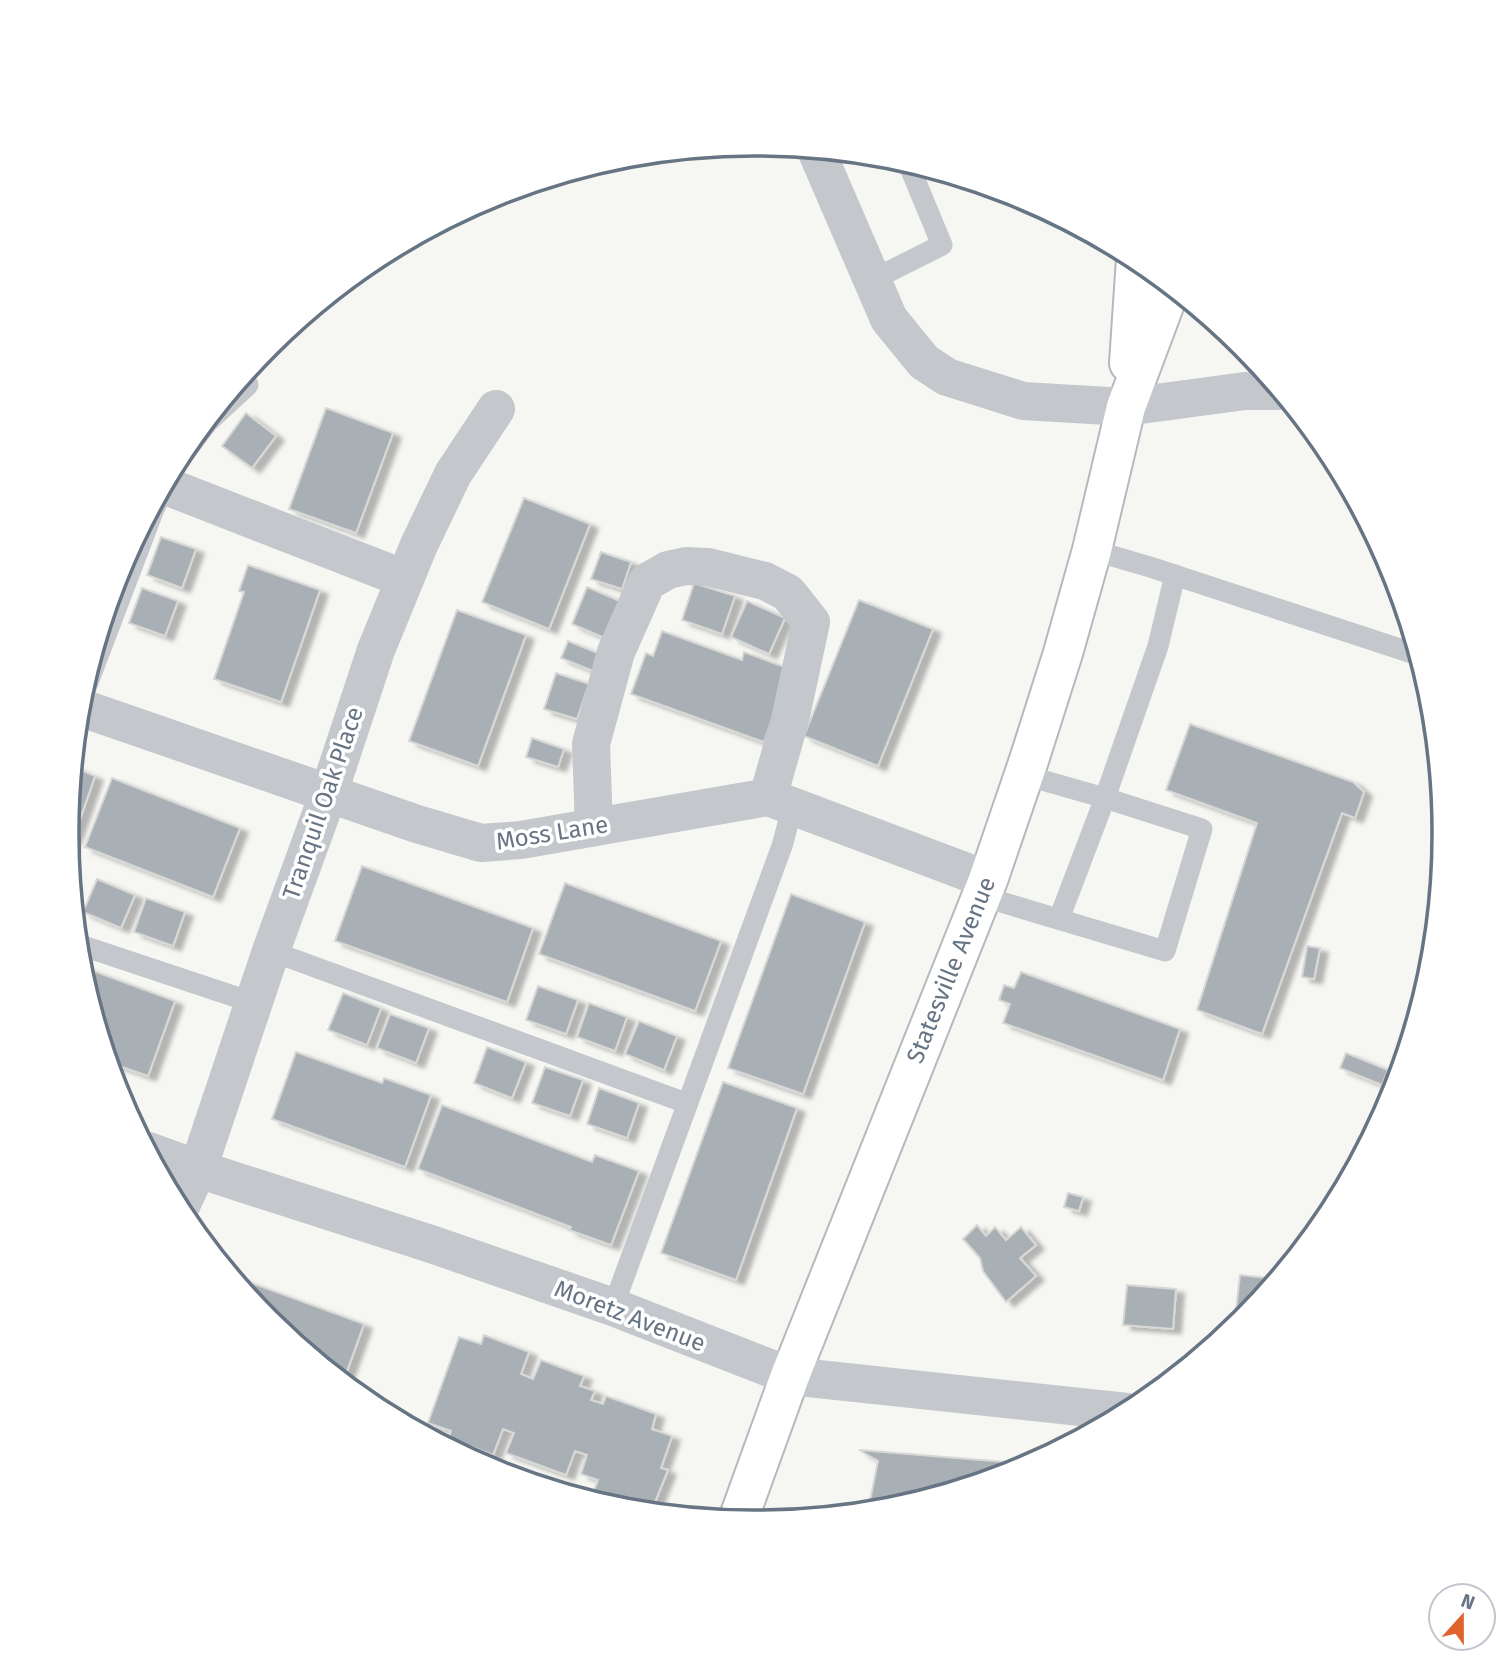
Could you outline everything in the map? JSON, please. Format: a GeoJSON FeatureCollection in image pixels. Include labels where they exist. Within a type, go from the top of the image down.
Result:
{"type":"FeatureCollection","features":[{"type":"Feature","properties":{"kind":"main road","name":"Statesville Avenue"},"geometry":{"type":"LineString","coordinates":[[1126,407],[1135,273]]}},
{"type":"Feature","properties":{"kind":"main road","name":"Statesville Avenue"},"geometry":{"type":"LineString","coordinates":[[742,1509],[790,1376],[984,888],[1024,775],[1092,551],[1126,407],[1167,296]]}},
{"type":"Feature","properties":{"kind":"street"},"geometry":{"type":"LineString","coordinates":[[820,160],[889,319],[924,362],[947,377],[1023,401],[1126,407],[1245,391],[1267,391]]}},
{"type":"Feature","properties":{"kind":"street","name":"Tranquil Oak Place"},"geometry":{"type":"LineString","coordinates":[[185,1196],[198,1169],[271,951],[330,792],[368,673],[405,579],[453,474],[496,409]]}},
{"type":"Feature","properties":{"kind":"street"},"geometry":{"type":"LineString","coordinates":[[173,489],[405,579]]}},
{"type":"Feature","properties":{"kind":"street"},"geometry":{"type":"LineString","coordinates":[[594,827],[591,744],[616,652],[647,582],[668,570],[686,566],[708,566],[765,582],[788,593],[811,622],[790,720],[780,801],[984,888]]}},
{"type":"Feature","properties":{"kind":"street","name":"Moss Lane"},"geometry":{"type":"LineString","coordinates":[[90,711],[417,824],[481,843],[521,840],[780,801]]}},
{"type":"Feature","properties":{"kind":"street","name":"Moretz Avenue"},"geometry":{"type":"LineString","coordinates":[[161,1156],[613,1307],[790,1376],[1106,1411]]}},
{"type":"Feature","properties":{"kind":"lane"},"geometry":{"type":"LineString","coordinates":[[872,280],[942,245],[913,175]]}},
{"type":"Feature","properties":{"kind":"lane"},"geometry":{"type":"LineString","coordinates":[[1092,551],[1407,651]]}},
{"type":"Feature","properties":{"kind":"lane"},"geometry":{"type":"LineString","coordinates":[[1059,919],[1158,646],[1175,576]]}},
{"type":"Feature","properties":{"kind":"lane"},"geometry":{"type":"LineString","coordinates":[[984,888],[1059,919],[1165,951],[1202,829],[1024,775]]}},
{"type":"Feature","properties":{"kind":"lane"},"geometry":{"type":"LineString","coordinates":[[613,1307],[782,846],[780,801]]}},
{"type":"Feature","properties":{"kind":"lane"},"geometry":{"type":"LineString","coordinates":[[89,948],[254,1003]]}},
{"type":"Feature","properties":{"kind":"lane"},"geometry":{"type":"LineString","coordinates":[[271,951],[686,1103]]}},
{"type":"Feature","properties":{"kind":"building"},"geometry":{"type":"Polygon","coordinates":[[[326,408],[393,433],[356,533],[289,509],[326,408]]]}},
{"type":"Feature","properties":{"kind":"building"},"geometry":{"type":"Polygon","coordinates":[[[246,413],[276,436],[252,468],[222,446],[246,413]]]}},
{"type":"Feature","properties":{"kind":"building"},"geometry":{"type":"Polygon","coordinates":[[[524,498],[590,524],[549,629],[482,602],[524,498]]]}},
{"type":"Feature","properties":{"kind":"building"},"geometry":{"type":"Polygon","coordinates":[[[161,537],[196,549],[182,588],[147,575],[161,537]]]}},
{"type":"Feature","properties":{"kind":"building"},"geometry":{"type":"Polygon","coordinates":[[[601,552],[631,562],[622,589],[591,579],[601,552]]]}},
{"type":"Feature","properties":{"kind":"building"},"geometry":{"type":"Polygon","coordinates":[[[248,565],[320,590],[281,702],[214,679],[244,592],[239,591],[248,565]]]}},
{"type":"Feature","properties":{"kind":"building"},"geometry":{"type":"Polygon","coordinates":[[[694,583],[735,596],[722,634],[682,620],[694,583]]]}},
{"type":"Feature","properties":{"kind":"building"},"geometry":{"type":"Polygon","coordinates":[[[587,587],[622,602],[607,639],[572,624],[587,587]]]}},
{"type":"Feature","properties":{"kind":"building"},"geometry":{"type":"Polygon","coordinates":[[[142,588],[178,601],[165,636],[129,623],[142,588]]]}},
{"type":"Feature","properties":{"kind":"building"},"geometry":{"type":"Polygon","coordinates":[[[859,600],[933,629],[878,766],[804,736],[859,600]]]}},
{"type":"Feature","properties":{"kind":"building"},"geometry":{"type":"Polygon","coordinates":[[[747,601],[785,618],[769,654],[731,637],[747,601]]]}},
{"type":"Feature","properties":{"kind":"building"},"geometry":{"type":"Polygon","coordinates":[[[457,610],[526,635],[478,766],[409,741],[457,610]]]}},
{"type":"Feature","properties":{"kind":"building"},"geometry":{"type":"Polygon","coordinates":[[[662,631],[742,660],[744,652],[790,669],[764,742],[631,694],[646,653],[653,656],[662,631]]]}},
{"type":"Feature","properties":{"kind":"building"},"geometry":{"type":"Polygon","coordinates":[[[568,641],[600,654],[593,671],[561,658],[568,641]]]}},
{"type":"Feature","properties":{"kind":"building"},"geometry":{"type":"Polygon","coordinates":[[[556,673],[589,684],[577,719],[544,709],[556,673]]]}},
{"type":"Feature","properties":{"kind":"building"},"geometry":{"type":"Polygon","coordinates":[[[1190,724],[1353,782],[1364,792],[1355,818],[1342,813],[1262,1034],[1197,1010],[1257,823],[1166,790],[1190,724]]]}},
{"type":"Feature","properties":{"kind":"building"},"geometry":{"type":"Polygon","coordinates":[[[532,738],[564,749],[558,767],[526,757],[532,738]]]}},
{"type":"Feature","properties":{"kind":"building"},"geometry":{"type":"Polygon","coordinates":[[[82,771],[95,776],[79,821],[82,771]]]}},
{"type":"Feature","properties":{"kind":"building"},"geometry":{"type":"Polygon","coordinates":[[[112,778],[240,828],[213,897],[85,847],[112,778]]]}},
{"type":"Feature","properties":{"kind":"building"},"geometry":{"type":"Polygon","coordinates":[[[362,866],[533,928],[507,1002],[335,941],[362,866]]]}},
{"type":"Feature","properties":{"kind":"building"},"geometry":{"type":"Polygon","coordinates":[[[97,879],[135,895],[121,928],[84,910],[97,879]]]}},
{"type":"Feature","properties":{"kind":"building"},"geometry":{"type":"Polygon","coordinates":[[[565,883],[721,941],[695,1011],[539,954],[565,883]]]}},
{"type":"Feature","properties":{"kind":"building"},"geometry":{"type":"Polygon","coordinates":[[[791,894],[865,922],[803,1094],[728,1068],[791,894]]]}},
{"type":"Feature","properties":{"kind":"building"},"geometry":{"type":"Polygon","coordinates":[[[146,898],[185,912],[173,946],[134,932],[146,898]]]}},
{"type":"Feature","properties":{"kind":"building"},"geometry":{"type":"Polygon","coordinates":[[[1307,946],[1320,948],[1314,979],[1302,977],[1307,946]]]}},
{"type":"Feature","properties":{"kind":"building"},"geometry":{"type":"Polygon","coordinates":[[[93,971],[175,1001],[148,1076],[121,1066],[93,971]]]}},
{"type":"Feature","properties":{"kind":"building"},"geometry":{"type":"Polygon","coordinates":[[[1021,972],[1180,1029],[1163,1080],[1003,1023],[1010,1004],[999,1000],[1004,985],[1014,988],[1021,972]]]}},
{"type":"Feature","properties":{"kind":"building"},"geometry":{"type":"Polygon","coordinates":[[[538,986],[578,1000],[566,1034],[526,1020],[538,986]]]}},
{"type":"Feature","properties":{"kind":"building"},"geometry":{"type":"Polygon","coordinates":[[[343,993],[381,1008],[367,1045],[328,1030],[343,993]]]}},
{"type":"Feature","properties":{"kind":"building"},"geometry":{"type":"Polygon","coordinates":[[[589,1003],[627,1017],[615,1051],[577,1037],[589,1003]]]}},
{"type":"Feature","properties":{"kind":"building"},"geometry":{"type":"Polygon","coordinates":[[[390,1014],[429,1028],[416,1063],[377,1048],[390,1014]]]}},
{"type":"Feature","properties":{"kind":"building"},"geometry":{"type":"Polygon","coordinates":[[[639,1021],[677,1036],[664,1070],[625,1054],[639,1021]]]}},
{"type":"Feature","properties":{"kind":"building"},"geometry":{"type":"Polygon","coordinates":[[[487,1047],[526,1062],[512,1098],[474,1083],[487,1047]]]}},
{"type":"Feature","properties":{"kind":"building"},"geometry":{"type":"Polygon","coordinates":[[[296,1052],[382,1083],[384,1078],[431,1095],[405,1167],[272,1119],[296,1052]]]}},
{"type":"Feature","properties":{"kind":"building"},"geometry":{"type":"Polygon","coordinates":[[[1346,1053],[1388,1070],[1382,1085],[1340,1068],[1346,1053]]]}},
{"type":"Feature","properties":{"kind":"building"},"geometry":{"type":"Polygon","coordinates":[[[545,1067],[583,1080],[570,1116],[532,1103],[545,1067]]]}},
{"type":"Feature","properties":{"kind":"building"},"geometry":{"type":"Polygon","coordinates":[[[723,1082],[797,1108],[736,1280],[661,1253],[723,1082]]]}},
{"type":"Feature","properties":{"kind":"building"},"geometry":{"type":"Polygon","coordinates":[[[599,1088],[639,1103],[627,1138],[587,1124],[599,1088]]]}},
{"type":"Feature","properties":{"kind":"building"},"geometry":{"type":"Polygon","coordinates":[[[442,1105],[592,1162],[595,1155],[639,1171],[611,1245],[418,1169],[442,1105]]]}},
{"type":"Feature","properties":{"kind":"building"},"geometry":{"type":"Polygon","coordinates":[[[1068,1193],[1083,1197],[1079,1211],[1064,1207],[1068,1193]]]}},
{"type":"Feature","properties":{"kind":"building"},"geometry":{"type":"Polygon","coordinates":[[[977,1225],[986,1236],[995,1227],[1006,1240],[1021,1227],[1036,1245],[1020,1258],[1036,1276],[1006,1302],[983,1271],[980,1258],[963,1239],[977,1225]]]}},
{"type":"Feature","properties":{"kind":"building"},"geometry":{"type":"Polygon","coordinates":[[[1240,1275],[1265,1278],[1264,1279],[1236,1310],[1240,1275]]]}},
{"type":"Feature","properties":{"kind":"building"},"geometry":{"type":"Polygon","coordinates":[[[250,1283],[364,1324],[347,1372],[309,1342],[250,1283]]]}},
{"type":"Feature","properties":{"kind":"building"},"geometry":{"type":"Polygon","coordinates":[[[1127,1285],[1176,1289],[1173,1329],[1123,1325],[1127,1285]]]}},
{"type":"Feature","properties":{"kind":"building"},"geometry":{"type":"Polygon","coordinates":[[[484,1335],[529,1352],[521,1374],[533,1379],[541,1360],[584,1376],[580,1386],[595,1391],[591,1400],[603,1404],[606,1396],[656,1414],[652,1429],[672,1436],[661,1468],[668,1470],[655,1502],[594,1490],[598,1480],[581,1474],[587,1455],[575,1451],[566,1475],[506,1453],[514,1433],[503,1429],[493,1455],[449,1436],[451,1431],[428,1423],[459,1337],[481,1344],[484,1335]]]}},
{"type":"Feature","properties":{"kind":"building"},"geometry":{"type":"Polygon","coordinates":[[[859,1450],[1004,1462],[931,1487],[870,1500],[878,1461],[859,1450]]]}}]}
